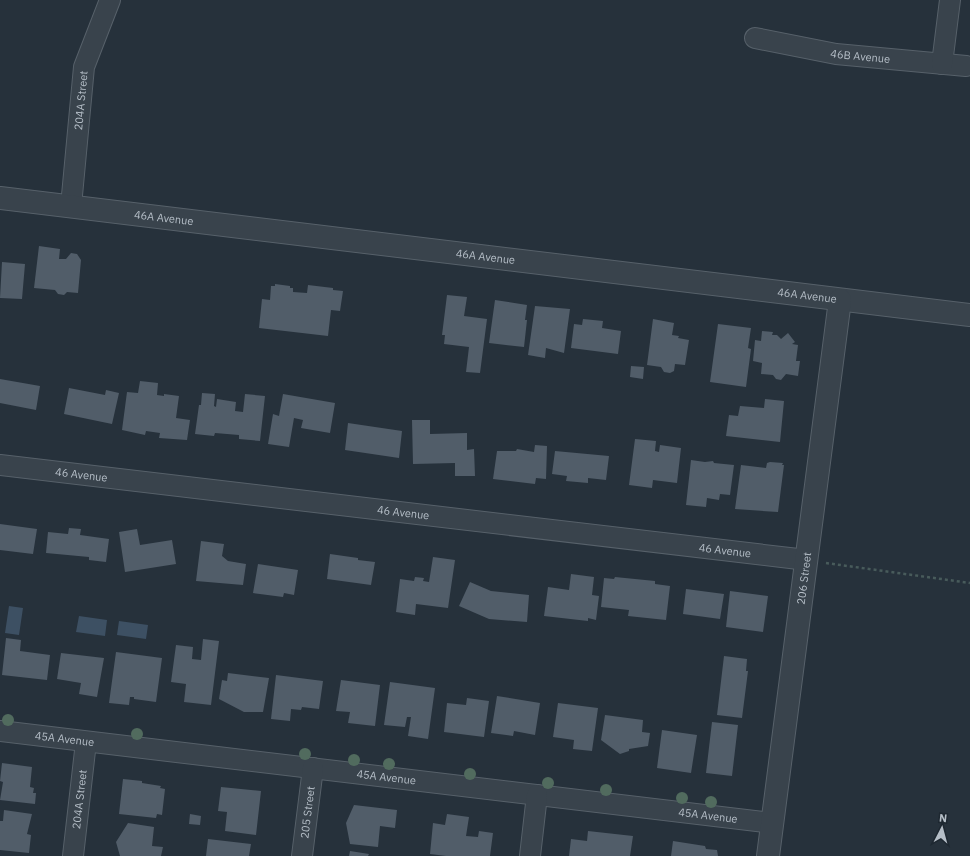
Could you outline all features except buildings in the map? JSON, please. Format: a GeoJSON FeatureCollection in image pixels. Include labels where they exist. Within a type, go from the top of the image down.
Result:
{"type":"FeatureCollection","features":[{"type":"Feature","properties":{"kind":"street","name":"204A Street"},"geometry":{"type":"LineString","coordinates":[[71,206],[84,67],[110,0]]}},
{"type":"Feature","properties":{"kind":"street"},"geometry":{"type":"LineString","coordinates":[[942,64],[950,0]]}},
{"type":"Feature","properties":{"kind":"street","name":"46B Avenue"},"geometry":{"type":"LineString","coordinates":[[755,38],[836,54],[966,66]]}},
{"type":"Feature","properties":{"kind":"street","name":"46A Avenue"},"geometry":{"type":"LineString","coordinates":[[0,198],[970,315]]}},
{"type":"Feature","properties":{"kind":"street","name":"206 Street"},"geometry":{"type":"LineString","coordinates":[[768,856],[840,300]]}},
{"type":"Feature","properties":{"kind":"street","name":"46 Avenue"},"geometry":{"type":"LineString","coordinates":[[0,465],[807,560]]}},
{"type":"Feature","properties":{"kind":"street","name":"45A Avenue"},"geometry":{"type":"LineString","coordinates":[[0,731],[772,823]]}},
{"type":"Feature","properties":{"kind":"street","name":"204A Street"},"geometry":{"type":"LineString","coordinates":[[72,856],[86,742]]}},
{"type":"Feature","properties":{"kind":"street","name":"205 Street"},"geometry":{"type":"LineString","coordinates":[[302,856],[313,768]]}},
{"type":"Feature","properties":{"kind":"street"},"geometry":{"type":"LineString","coordinates":[[530,856],[536,795]]}},
{"type":"Feature","properties":{"kind":"path"},"geometry":{"type":"LineString","coordinates":[[807,560],[970,583]]}},
{"type":"Feature","properties":{"kind":"water"},"geometry":{"type":"Polygon","coordinates":[[[9,606],[23,608],[19,635],[5,633],[9,606]]]}},
{"type":"Feature","properties":{"kind":"water"},"geometry":{"type":"Polygon","coordinates":[[[79,616],[107,620],[105,636],[76,632],[79,616]]]}},
{"type":"Feature","properties":{"kind":"water"},"geometry":{"type":"Polygon","coordinates":[[[119,621],[148,625],[146,639],[117,635],[119,621]]]}}]}
